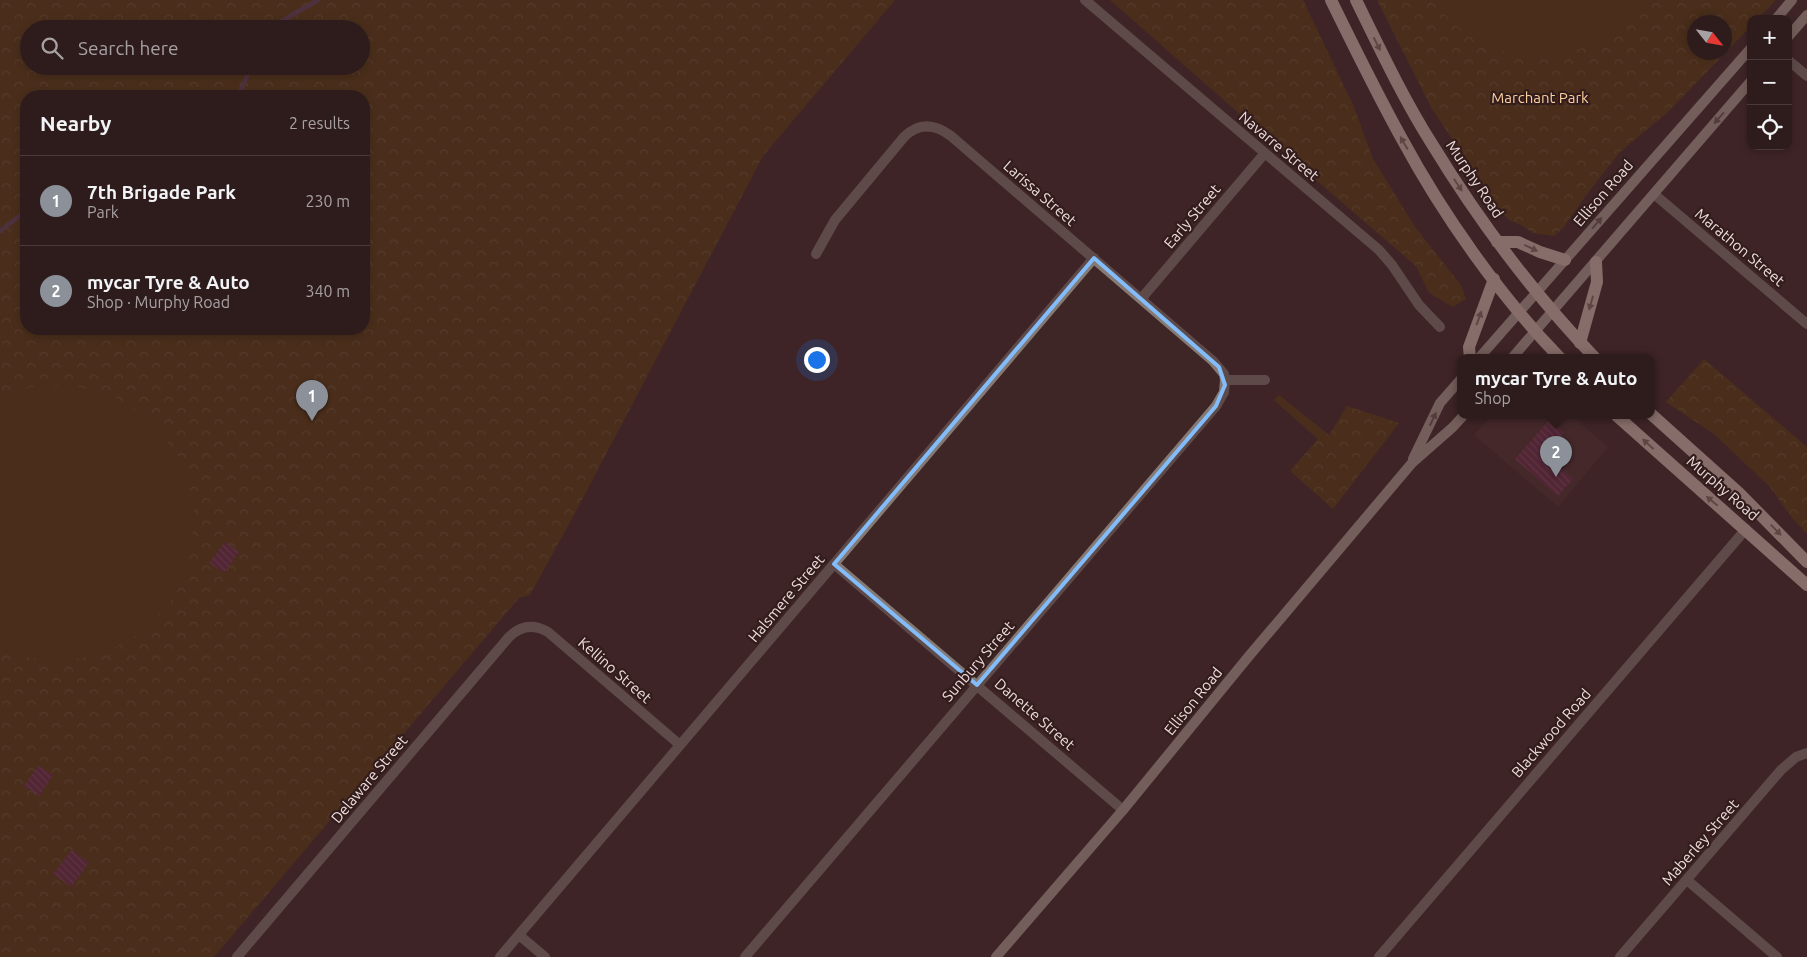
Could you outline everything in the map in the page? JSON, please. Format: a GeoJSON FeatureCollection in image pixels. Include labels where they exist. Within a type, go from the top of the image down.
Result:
{"type":"FeatureCollection","features":[{"type":"Feature","properties":{"kind":"main road"},"geometry":{"type":"LineString","coordinates":[[1331,0],[1402,141],[1429,186],[1519,312],[1556,354]]}},
{"type":"Feature","properties":{"kind":"main road","name":"Murphy Road"},"geometry":{"type":"LineString","coordinates":[[1356,0],[1422,128],[1465,196],[1536,292],[1591,354]]}},
{"type":"Feature","properties":{"kind":"main road"},"geometry":{"type":"LineString","coordinates":[[1498,242],[1518,242],[1565,260]]}},
{"type":"Feature","properties":{"kind":"main road"},"geometry":{"type":"LineString","coordinates":[[1580,343],[1597,282],[1596,262]]}},
{"type":"Feature","properties":{"kind":"main road"},"geometry":{"type":"LineString","coordinates":[[1470,354],[1469,347],[1494,279]]}},
{"type":"Feature","properties":{"kind":"main road","name":"Murphy Road"},"geometry":{"type":"LineString","coordinates":[[1655,418],[1739,493],[1807,562]]}},
{"type":"Feature","properties":{"kind":"main road","name":"Murphy Road"},"geometry":{"type":"LineString","coordinates":[[1620,419],[1807,585]]}},
{"type":"Feature","properties":{"kind":"street","name":"Navarre Street"},"geometry":{"type":"LineString","coordinates":[[1085,0],[1379,250],[1392,264],[1419,306],[1440,327]]}},
{"type":"Feature","properties":{"kind":"street"},"geometry":{"type":"LineString","coordinates":[[1779,15],[1792,0]]}},
{"type":"Feature","properties":{"kind":"street"},"geometry":{"type":"LineString","coordinates":[[1792,32],[1807,15]]}},
{"type":"Feature","properties":{"kind":"street","name":"Ellison Road"},"geometry":{"type":"LineString","coordinates":[[1482,354],[1747,53]]}},
{"type":"Feature","properties":{"kind":"street"},"geometry":{"type":"LineString","coordinates":[[1792,63],[1807,76]]}},
{"type":"Feature","properties":{"kind":"street"},"geometry":{"type":"LineString","coordinates":[[1516,354],[1747,86]]}},
{"type":"Feature","properties":{"kind":"street","name":"Larissa Street"},"geometry":{"type":"LineString","coordinates":[[816,254],[835,220],[904,137],[917,128],[925,126],[942,130],[1214,361],[1224,374],[1225,380]]}},
{"type":"Feature","properties":{"kind":"street","name":"Early Street"},"geometry":{"type":"LineString","coordinates":[[1141,299],[1265,153]]}},
{"type":"Feature","properties":{"kind":"street","name":"Marathon Street"},"geometry":{"type":"LineString","coordinates":[[1654,194],[1807,324]]}},
{"type":"Feature","properties":{"kind":"street","name":"Halsmere Street"},"geometry":{"type":"LineString","coordinates":[[500,957],[1094,258]]}},
{"type":"Feature","properties":{"kind":"street"},"geometry":{"type":"LineString","coordinates":[[1225,380],[1266,380]]}},
{"type":"Feature","properties":{"kind":"street","name":"Sunbury Street"},"geometry":{"type":"LineString","coordinates":[[745,957],[1216,406],[1224,392],[1225,380]]}},
{"type":"Feature","properties":{"kind":"street","name":"Ellison Road"},"geometry":{"type":"LineString","coordinates":[[1412,463],[1440,404],[1457,384]]}},
{"type":"Feature","properties":{"kind":"street","name":"Ellison Road"},"geometry":{"type":"LineString","coordinates":[[996,957],[1024,927],[1123,810],[1248,656],[1412,463],[1460,419]]}},
{"type":"Feature","properties":{"kind":"street","name":"Blackwood Road"},"geometry":{"type":"LineString","coordinates":[[1379,957],[1746,529]]}},
{"type":"Feature","properties":{"kind":"street","name":"Danette Street"},"geometry":{"type":"LineString","coordinates":[[834,564],[1123,810]]}},
{"type":"Feature","properties":{"kind":"street","name":"Kellino Street"},"geometry":{"type":"LineString","coordinates":[[527,626],[541,628],[548,632],[680,745]]}},
{"type":"Feature","properties":{"kind":"street","name":"Delaware Street"},"geometry":{"type":"LineString","coordinates":[[237,957],[514,632],[527,626]]}},
{"type":"Feature","properties":{"kind":"street","name":"Maberley Street"},"geometry":{"type":"LineString","coordinates":[[1620,957],[1789,761],[1807,753]]}},
{"type":"Feature","properties":{"kind":"street"},"geometry":{"type":"LineString","coordinates":[[1687,880],[1777,957]]}},
{"type":"Feature","properties":{"kind":"street"},"geometry":{"type":"LineString","coordinates":[[519,935],[545,957]]}},
{"type":"Feature","properties":{"kind":"highlighted area"},"geometry":{"type":"Polygon","coordinates":[[[1094,258],[1219,367],[1225,385],[1216,406],[977,685],[834,564],[1094,258]]]}},
{"type":"Feature","properties":{"kind":"shaded area"},"geometry":{"type":"Polygon","coordinates":[[[1488,419],[1575,419],[1608,447],[1558,507],[1474,435],[1488,419]]]}},
{"type":"Feature","properties":{"kind":"green space"},"geometry":{"type":"Polygon","coordinates":[[[0,0],[895,0],[763,156],[530,595],[519,598],[214,957],[0,957],[0,0]]]}},
{"type":"Feature","properties":{"kind":"green space"},"geometry":{"type":"Polygon","coordinates":[[[1110,0],[1303,0],[1354,107],[1373,159],[1415,227],[1461,285],[1466,299],[1453,307],[1429,293],[1416,266],[1110,0]]]}},
{"type":"Feature","properties":{"kind":"green space","name":"Marchant Park"},"geometry":{"type":"Polygon","coordinates":[[[1377,0],[1776,0],[1762,15],[1747,15],[1747,30],[1732,46],[1732,15],[1687,15],[1687,60],[1718,60],[1669,111],[1620,152],[1563,228],[1554,236],[1533,233],[1509,220],[1503,214],[1432,109],[1377,0]]]}},
{"type":"Feature","properties":{"kind":"green space"},"geometry":{"type":"Polygon","coordinates":[[[1433,0],[1645,0],[1623,24],[1597,42],[1569,52],[1539,56],[1509,52],[1481,42],[1455,24],[1433,0]]]}},
{"type":"Feature","properties":{"kind":"green space"},"geometry":{"type":"Polygon","coordinates":[[[1704,359],[1807,447],[1807,534],[1793,519],[1769,486],[1714,434],[1666,402],[1704,359]]]}},
{"type":"Feature","properties":{"kind":"green space"},"geometry":{"type":"Polygon","coordinates":[[[74,386],[117,398],[153,423],[179,458],[194,503],[192,551],[175,595],[144,631],[103,654],[56,662],[10,654],[0,648],[0,398],[31,387],[74,386]]]}},
{"type":"Feature","properties":{"kind":"green space"},"geometry":{"type":"Polygon","coordinates":[[[1279,395],[1329,435],[1347,406],[1399,423],[1333,509],[1290,471],[1318,439],[1274,400],[1279,395]]]}},
{"type":"Feature","properties":{"kind":"building"},"geometry":{"type":"Polygon","coordinates":[[[1549,420],[1564,433],[1545,455],[1573,479],[1558,496],[1515,459],[1549,420]]]}},
{"type":"Feature","properties":{"kind":"building"},"geometry":{"type":"Polygon","coordinates":[[[225,542],[239,552],[224,573],[209,563],[225,542]]]}},
{"type":"Feature","properties":{"kind":"building"},"geometry":{"type":"Polygon","coordinates":[[[38,766],[53,775],[39,796],[24,786],[38,766]]]}},
{"type":"Feature","properties":{"kind":"building"},"geometry":{"type":"Polygon","coordinates":[[[72,850],[89,863],[71,887],[53,874],[72,850]]]}},
{"type":"Feature","properties":{"kind":"waterway"},"geometry":{"type":"LineString","coordinates":[[284,20],[318,0]]}},
{"type":"Feature","properties":{"kind":"waterway"},"geometry":{"type":"LineString","coordinates":[[241,90],[248,75]]}},
{"type":"Feature","properties":{"kind":"waterway"},"geometry":{"type":"LineString","coordinates":[[0,231],[20,216]]}},
{"type":"Feature","properties":{"kind":"place","name":"7th Brigade Park"},"geometry":{"type":"Point","coordinates":[312,421]}},
{"type":"Feature","properties":{"kind":"place","name":"mycar Tyre & Auto"},"geometry":{"type":"Point","coordinates":[1556,477]}}]}
